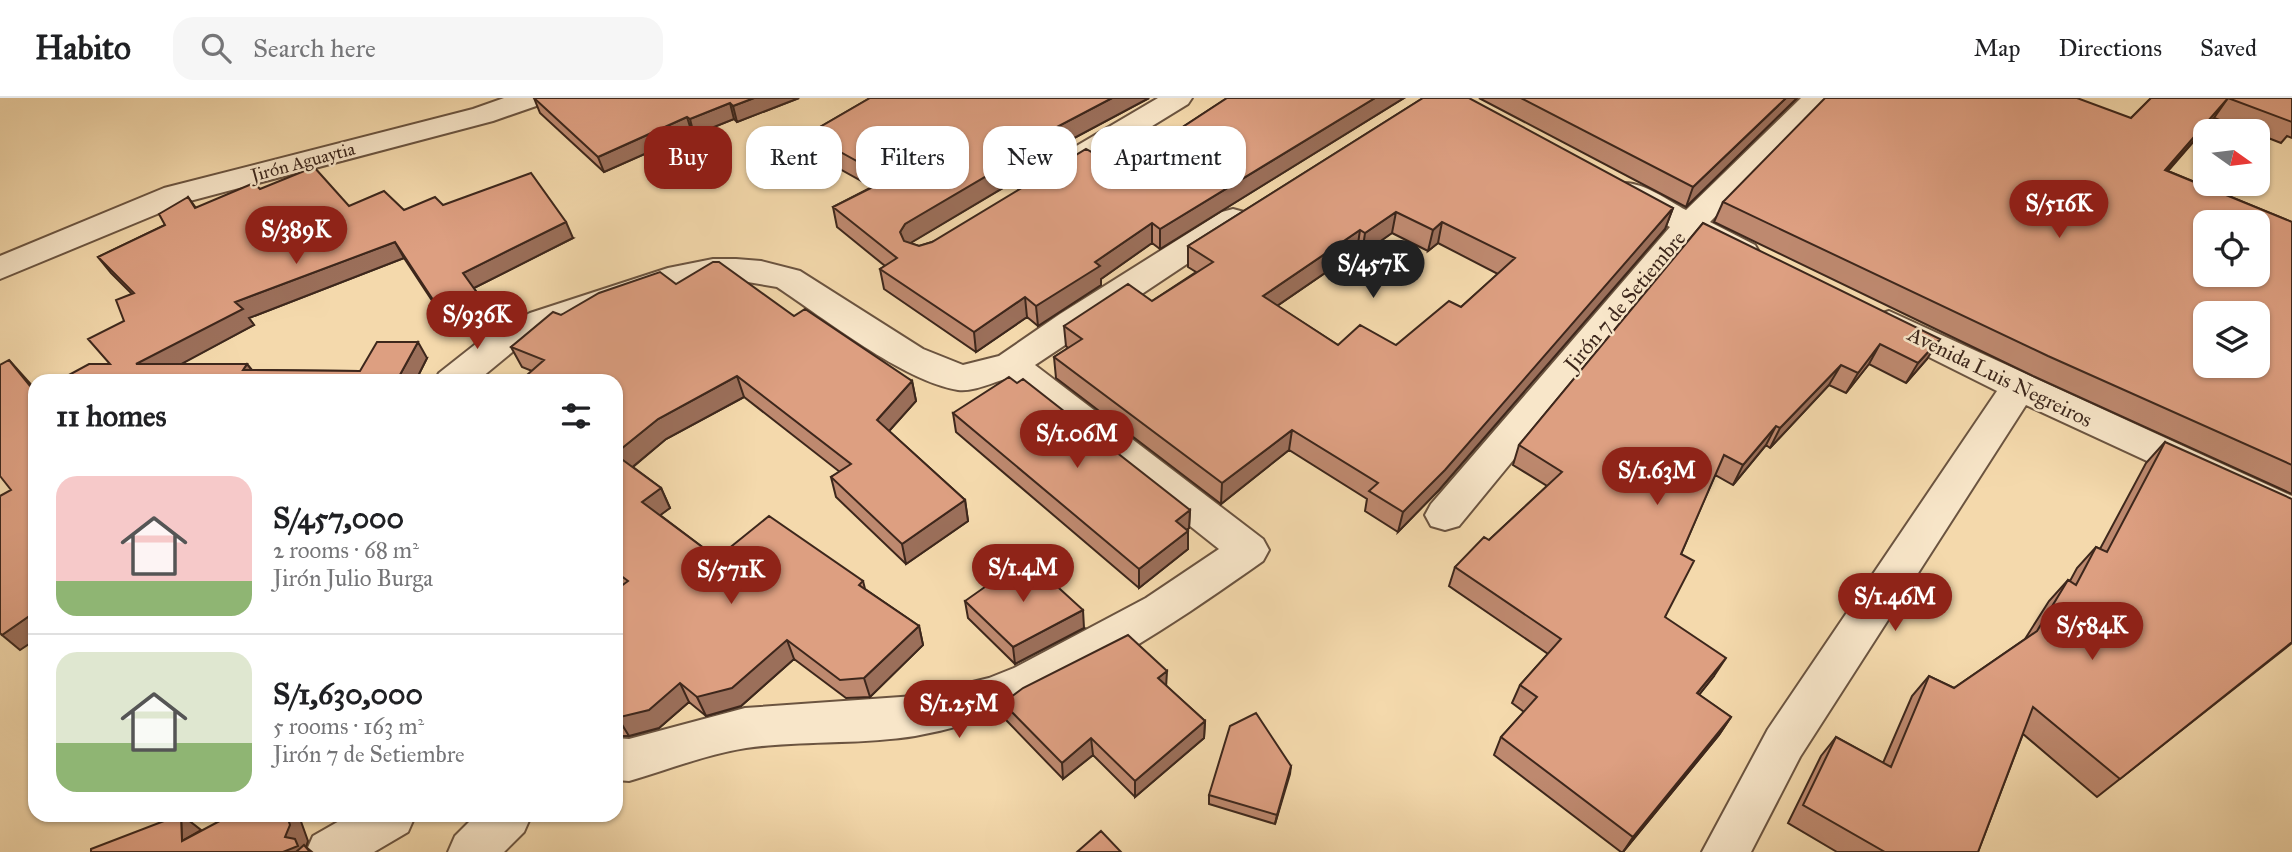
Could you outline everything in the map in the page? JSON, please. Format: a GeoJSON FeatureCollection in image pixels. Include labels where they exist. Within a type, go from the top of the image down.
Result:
{"type":"FeatureCollection","features":[{"type":"Feature","properties":{"kind":"street","name":"Jirón Aguaytia"},"geometry":{"type":"LineString","coordinates":[[0,268],[175,195],[482,115],[532,98]]}},
{"type":"Feature","properties":{"kind":"street"},"geometry":{"type":"LineString","coordinates":[[1016,197],[1178,98]]}},
{"type":"Feature","properties":{"kind":"street","name":"Jirón 7 de Setiembre"},"geometry":{"type":"LineString","coordinates":[[1446,515],[1689,225],[1817,98]]}},
{"type":"Feature","properties":{"kind":"street"},"geometry":{"type":"LineString","coordinates":[[1594,174],[1775,267]]}},
{"type":"Feature","properties":{"kind":"street"},"geometry":{"type":"LineString","coordinates":[[462,374],[510,336],[555,315],[687,272],[729,268],[769,273],[788,279],[911,358],[961,378],[1011,365],[1072,322],[1257,205]]}},
{"type":"Feature","properties":{"kind":"street","name":"Avenida Luis Negreiros"},"geometry":{"type":"LineString","coordinates":[[1860,309],[2020,387],[2292,513]]}},
{"type":"Feature","properties":{"kind":"street"},"geometry":{"type":"LineString","coordinates":[[500,374],[510,336]]}},
{"type":"Feature","properties":{"kind":"street"},"geometry":{"type":"LineString","coordinates":[[623,760],[745,728],[915,716],[955,708],[993,696],[1030,681],[1161,610],[1249,550],[1011,365]]}},
{"type":"Feature","properties":{"kind":"street"},"geometry":{"type":"LineString","coordinates":[[1726,852],[1784,743],[2020,387]]}},
{"type":"Feature","properties":{"kind":"street"},"geometry":{"type":"LineString","coordinates":[[330,852],[381,822]]}},
{"type":"Feature","properties":{"kind":"street"},"geometry":{"type":"LineString","coordinates":[[472,852],[502,822]]}},
{"type":"Feature","properties":{"kind":"building"},"geometry":{"type":"Polygon","coordinates":[[[534,98],[754,98],[733,106],[730,103],[667,126],[644,126],[644,136],[598,157],[534,98]]]}},
{"type":"Feature","properties":{"kind":"building"},"geometry":{"type":"Polygon","coordinates":[[[870,98],[1112,98],[1059,126],[983,126],[983,178],[969,186],[969,126],[856,126],[856,161],[842,153],[842,126],[822,126],[870,98]]]}},
{"type":"Feature","properties":{"kind":"building"},"geometry":{"type":"Polygon","coordinates":[[[1227,98],[1375,98],[1246,177],[1246,126],[1184,126],[1227,98]]]}},
{"type":"Feature","properties":{"kind":"building"},"geometry":{"type":"Polygon","coordinates":[[[1423,98],[1469,98],[1673,208],[1445,470],[1403,512],[1369,491],[1378,483],[1292,430],[1222,483],[1054,357],[1082,339],[1064,326],[1128,284],[1152,301],[1213,262],[1188,246],[1423,98]],[[1396,212],[1365,233],[1360,230],[1263,296],[1338,345],[1360,325],[1396,345],[1449,301],[1461,307],[1515,258],[1442,222],[1433,230],[1396,212]]]}},
{"type":"Feature","properties":{"kind":"building"},"geometry":{"type":"Polygon","coordinates":[[[1521,98],[1786,98],[1693,187],[1521,98]]]}},
{"type":"Feature","properties":{"kind":"building"},"geometry":{"type":"Polygon","coordinates":[[[1825,98],[2077,98],[2131,118],[2151,98],[2228,98],[2210,119],[2193,119],[2193,138],[2165,170],[2193,181],[2193,196],[2228,196],[2263,210],[2193,210],[2193,287],[2270,287],[2270,213],[2292,222],[2292,465],[2048,356],[1723,202],[1825,98]]]}},
{"type":"Feature","properties":{"kind":"building"},"geometry":{"type":"Polygon","coordinates":[[[2228,98],[2292,98],[2292,122],[2228,98]]]}},
{"type":"Feature","properties":{"kind":"building"},"geometry":{"type":"Polygon","coordinates":[[[1086,149],[1091,152],[1091,189],[1226,189],[1160,229],[1152,223],[1095,262],[1100,266],[1036,306],[1025,297],[974,332],[880,269],[897,258],[833,207],[869,189],[964,189],[905,224],[900,232],[904,241],[919,246],[932,242],[1020,189],[1077,189],[1077,154],[1086,149]]]}},
{"type":"Feature","properties":{"kind":"building"},"geometry":{"type":"Polygon","coordinates":[[[314,167],[349,206],[384,191],[404,210],[435,197],[443,205],[531,173],[566,222],[463,273],[483,301],[445,318],[395,242],[235,302],[243,309],[136,364],[247,364],[243,370],[360,371],[377,342],[418,342],[400,374],[71,374],[89,364],[110,364],[88,339],[124,321],[116,300],[134,293],[98,257],[165,225],[159,214],[188,197],[195,208],[254,183],[260,189],[314,167]]]}},
{"type":"Feature","properties":{"kind":"building"},"geometry":{"type":"Polygon","coordinates":[[[1703,223],[1940,339],[1918,363],[1880,344],[1858,373],[1841,365],[1780,428],[1776,426],[1743,465],[1724,455],[1681,554],[1694,561],[1665,617],[1726,658],[1697,693],[1731,717],[1633,837],[1501,737],[1537,697],[1520,685],[1561,639],[1455,567],[1484,537],[1489,540],[1562,472],[1519,445],[1703,223]]]}},
{"type":"Feature","properties":{"kind":"building"},"geometry":{"type":"Polygon","coordinates":[[[713,262],[719,262],[794,316],[805,309],[912,381],[877,420],[965,500],[902,544],[831,477],[851,464],[737,376],[658,419],[623,447],[623,374],[528,374],[544,360],[511,347],[553,312],[561,315],[599,293],[660,272],[676,284],[713,262]]]}},
{"type":"Feature","properties":{"kind":"building"},"geometry":{"type":"Polygon","coordinates":[[[9,360],[28,383],[28,617],[2,635],[0,496],[11,490],[0,476],[0,365],[9,360]]]}},
{"type":"Feature","properties":{"kind":"building"},"geometry":{"type":"Polygon","coordinates":[[[1009,377],[1017,383],[1023,379],[1190,510],[1176,521],[1188,531],[1139,569],[953,413],[1009,377]]]}},
{"type":"Feature","properties":{"kind":"building"},"geometry":{"type":"Polygon","coordinates":[[[2165,442],[2292,499],[2292,642],[2120,779],[2033,707],[1978,852],[1885,852],[1803,805],[1836,737],[1891,767],[1929,676],[1954,688],[2037,631],[2068,580],[2076,585],[2096,547],[2107,552],[2165,442]]]}},
{"type":"Feature","properties":{"kind":"building"},"geometry":{"type":"Polygon","coordinates":[[[623,460],[661,488],[642,502],[717,558],[769,516],[863,581],[859,585],[919,626],[864,678],[840,680],[787,640],[732,688],[697,697],[680,683],[649,710],[623,716],[623,585],[628,581],[623,577],[623,460]]]}},
{"type":"Feature","properties":{"kind":"building"},"geometry":{"type":"Polygon","coordinates":[[[1026,558],[1083,610],[1013,647],[965,601],[1026,558]]]}},
{"type":"Feature","properties":{"kind":"building"},"geometry":{"type":"Polygon","coordinates":[[[1128,635],[1167,671],[1158,678],[1205,721],[1135,781],[1091,738],[1062,763],[1003,703],[1023,688],[1128,635]]]}},
{"type":"Feature","properties":{"kind":"building"},"geometry":{"type":"Polygon","coordinates":[[[1256,713],[1291,766],[1277,815],[1209,795],[1230,726],[1256,713]]]}},
{"type":"Feature","properties":{"kind":"building"},"geometry":{"type":"Polygon","coordinates":[[[161,822],[181,822],[182,841],[218,822],[289,822],[285,837],[295,839],[298,846],[283,852],[91,852],[91,849],[161,822]]]}},
{"type":"Feature","properties":{"kind":"building"},"geometry":{"type":"Polygon","coordinates":[[[1101,831],[1121,852],[1077,852],[1101,831]]]}},
{"type":"Feature","properties":{"kind":"building"},"geometry":{"type":"Polygon","coordinates":[[[304,845],[310,852],[296,852],[304,845]]]}}]}
